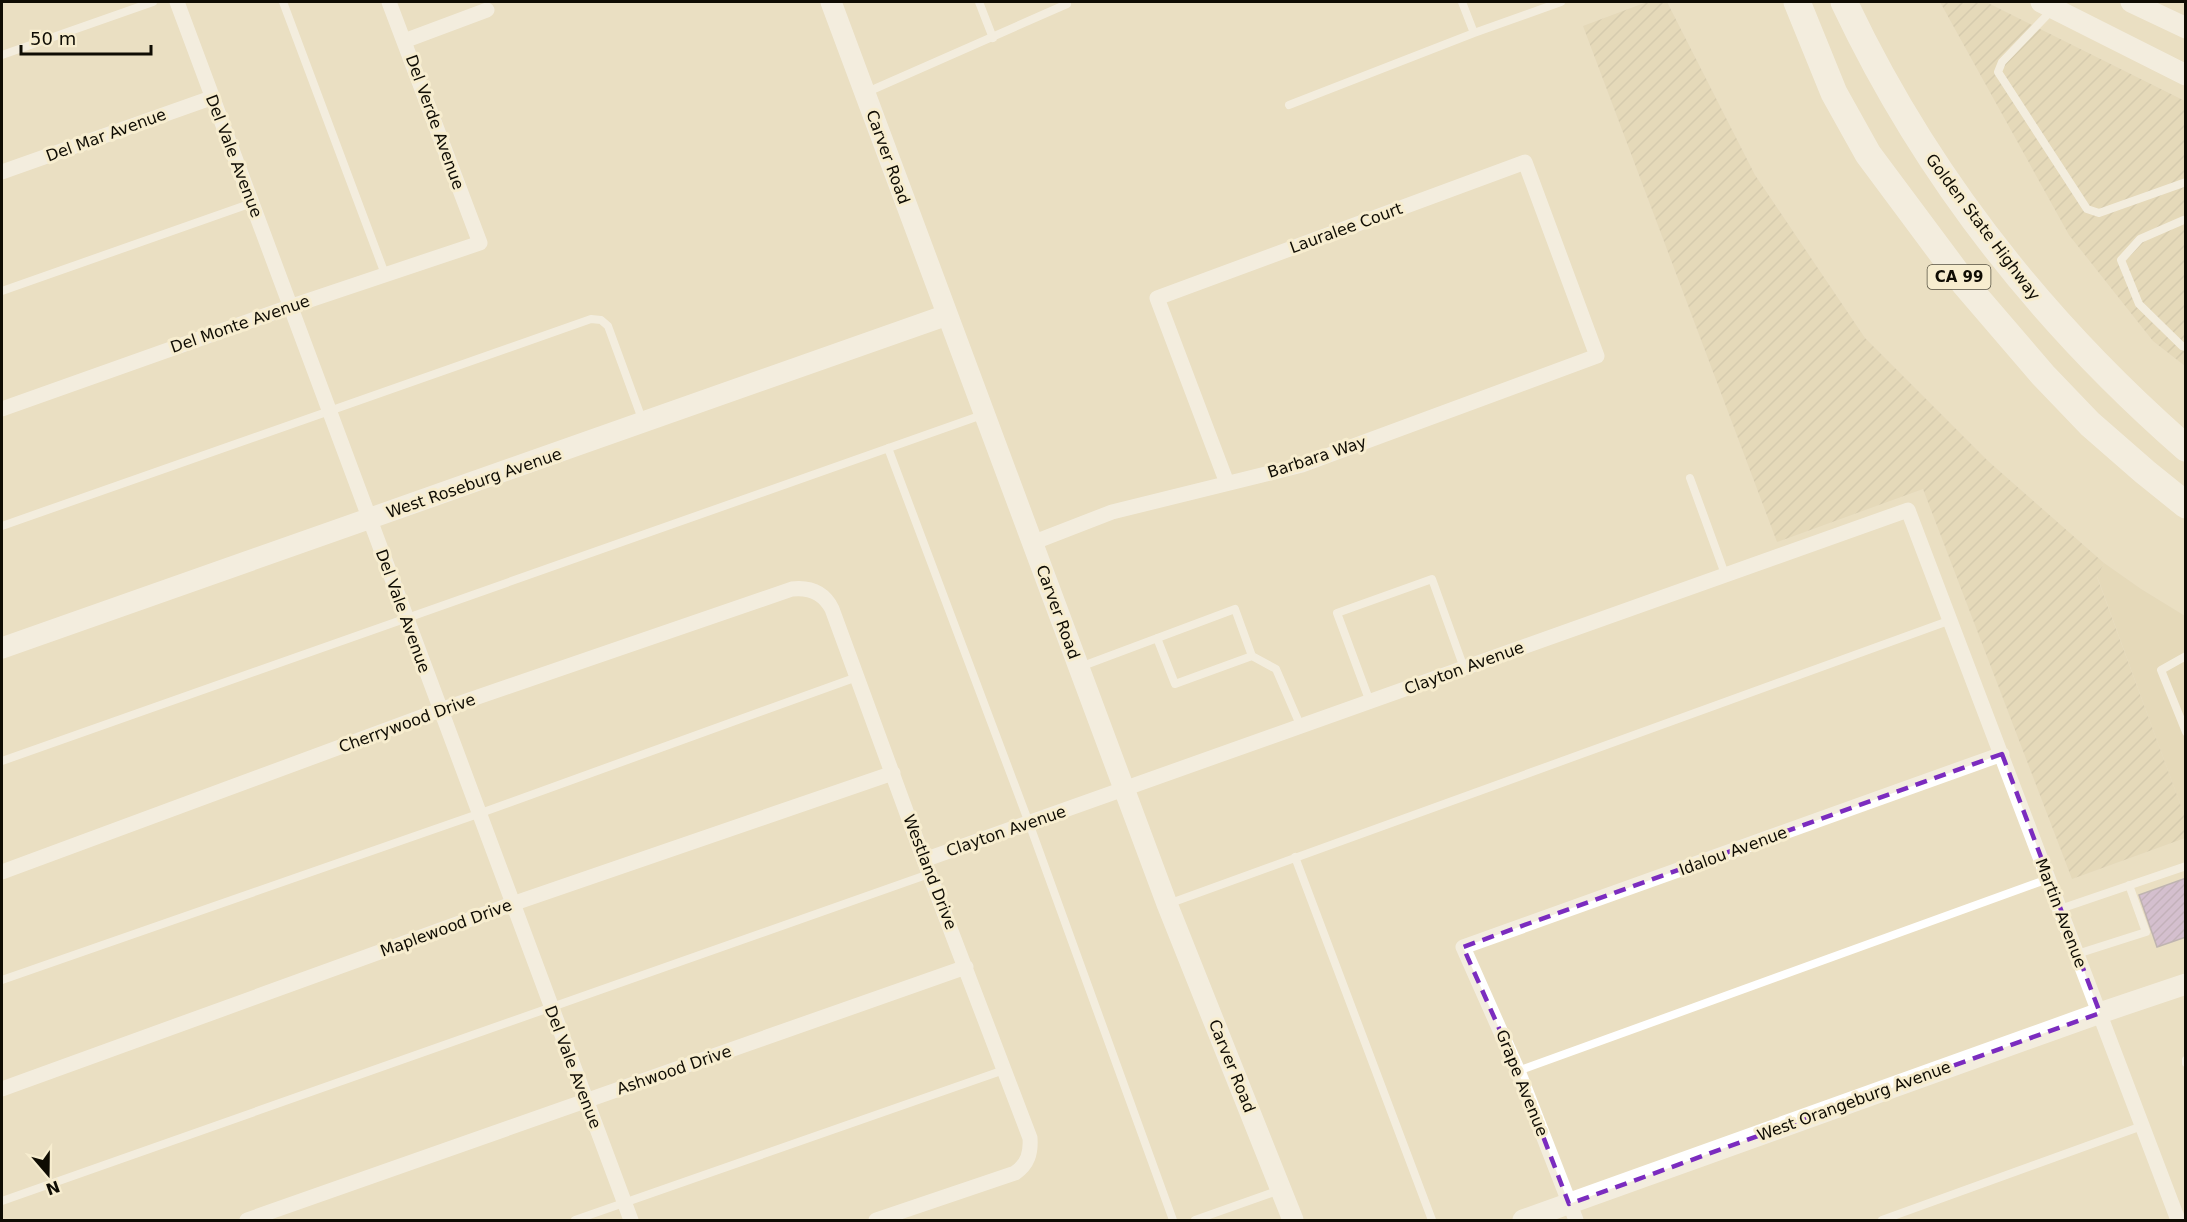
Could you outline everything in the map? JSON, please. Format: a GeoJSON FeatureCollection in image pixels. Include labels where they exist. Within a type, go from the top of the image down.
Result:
{"type":"FeatureCollection","features":[{"type":"Feature","properties":{"kind":"highway","name":"CA 99"},"geometry":{"type":"LineString","coordinates":[[1797,2],[1834,93],[1868,154],[1964,283],[2043,375],[2090,424],[2186,505]]}},
{"type":"Feature","properties":{"kind":"highway","name":"Golden State Highway"},"geometry":{"type":"LineString","coordinates":[[1844,2],[1883,79],[1919,140],[2000,255],[2044,309],[2092,361],[2142,410],[2186,448]]}},
{"type":"Feature","properties":{"kind":"street","name":"Del Vale Avenue"},"geometry":{"type":"LineString","coordinates":[[177,2],[292,306],[478,814],[632,1221]]}},
{"type":"Feature","properties":{"kind":"street","name":"Del Verde Avenue"},"geometry":{"type":"LineString","coordinates":[[389,2],[480,243]]}},
{"type":"Feature","properties":{"kind":"street","name":"Carver Road"},"geometry":{"type":"LineString","coordinates":[[831,2],[1167,904],[1293,1221]]}},
{"type":"Feature","properties":{"kind":"street"},"geometry":{"type":"LineString","coordinates":[[2131,2],[2186,28]]}},
{"type":"Feature","properties":{"kind":"street"},"geometry":{"type":"LineString","coordinates":[[2047,5],[2186,75]]}},
{"type":"Feature","properties":{"kind":"street"},"geometry":{"type":"LineString","coordinates":[[404,41],[487,10]]}},
{"type":"Feature","properties":{"kind":"street","name":"Del Mar Avenue"},"geometry":{"type":"LineString","coordinates":[[2,172],[212,98]]}},
{"type":"Feature","properties":{"kind":"street","name":"Lauralee Court"},"geometry":{"type":"LineString","coordinates":[[1227,483],[1157,298],[1525,162],[1597,357]]}},
{"type":"Feature","properties":{"kind":"street","name":"Del Monte Avenue"},"geometry":{"type":"LineString","coordinates":[[2,409],[292,306],[480,243]]}},
{"type":"Feature","properties":{"kind":"street","name":"West Roseburg Avenue"},"geometry":{"type":"LineString","coordinates":[[2,648],[947,315]]}},
{"type":"Feature","properties":{"kind":"street","name":"Barbara Way"},"geometry":{"type":"LineString","coordinates":[[1032,543],[1112,512],[1302,465],[1597,357]]}},
{"type":"Feature","properties":{"kind":"street","name":"Clayton Avenue"},"geometry":{"type":"LineString","coordinates":[[927,867],[1029,823],[1908,510],[1945,604]]}},
{"type":"Feature","properties":{"kind":"street","name":"Cherrywood Drive"},"geometry":{"type":"LineString","coordinates":[[2,872],[440,710],[792,590],[809,589],[816,592]]}},
{"type":"Feature","properties":{"kind":"street","name":"Westland Drive"},"geometry":{"type":"LineString","coordinates":[[816,592],[828,601],[832,609],[1030,1138],[1031,1148],[1028,1159],[1014,1173],[876,1221]]}},
{"type":"Feature","properties":{"kind":"street","name":"Martin Avenue"},"geometry":{"type":"LineString","coordinates":[[1945,604],[2178,1221]]}},
{"type":"Feature","properties":{"kind":"street","name":"Idalou Avenue"},"geometry":{"type":"LineString","coordinates":[[1463,947],[2002,754]]}},
{"type":"Feature","properties":{"kind":"street","name":"Maplewood Drive"},"geometry":{"type":"LineString","coordinates":[[2,1089],[512,904],[892,773]]}},
{"type":"Feature","properties":{"kind":"street","name":"Grape Avenue"},"geometry":{"type":"LineString","coordinates":[[1463,947],[1518,1071],[1572,1212]]}},
{"type":"Feature","properties":{"kind":"street","name":"Ashwood Drive"},"geometry":{"type":"LineString","coordinates":[[247,1221],[966,967]]}},
{"type":"Feature","properties":{"kind":"street","name":"West Orangeburg Avenue"},"geometry":{"type":"LineString","coordinates":[[1523,1221],[1572,1212],[2100,1013],[2186,984]]}},
{"type":"Feature","properties":{"kind":"lane"},"geometry":{"type":"LineString","coordinates":[[2,55],[153,2]]}},
{"type":"Feature","properties":{"kind":"lane"},"geometry":{"type":"LineString","coordinates":[[284,2],[385,274]]}},
{"type":"Feature","properties":{"kind":"lane"},"geometry":{"type":"LineString","coordinates":[[979,2],[993,38]]}},
{"type":"Feature","properties":{"kind":"lane"},"geometry":{"type":"LineString","coordinates":[[864,93],[993,38],[1067,4],[1066,2]]}},
{"type":"Feature","properties":{"kind":"lane"},"geometry":{"type":"LineString","coordinates":[[1462,2],[1474,33]]}},
{"type":"Feature","properties":{"kind":"lane"},"geometry":{"type":"LineString","coordinates":[[1289,105],[1474,33],[1561,2]]}},
{"type":"Feature","properties":{"kind":"lane"},"geometry":{"type":"LineString","coordinates":[[2047,5],[2002,62],[1998,72],[2087,209],[2099,213],[2186,182]]}},
{"type":"Feature","properties":{"kind":"lane"},"geometry":{"type":"LineString","coordinates":[[2,291],[252,203]]}},
{"type":"Feature","properties":{"kind":"lane"},"geometry":{"type":"LineString","coordinates":[[2186,219],[2140,239],[2121,260],[2139,304],[2182,346],[2186,346]]}},
{"type":"Feature","properties":{"kind":"lane"},"geometry":{"type":"LineString","coordinates":[[2,526],[591,320],[601,320],[608,326],[643,424]]}},
{"type":"Feature","properties":{"kind":"lane"},"geometry":{"type":"LineString","coordinates":[[2,761],[984,414]]}},
{"type":"Feature","properties":{"kind":"lane"},"geometry":{"type":"LineString","coordinates":[[888,448],[1029,823],[1173,1221]]}},
{"type":"Feature","properties":{"kind":"lane"},"geometry":{"type":"LineString","coordinates":[[1690,478],[1725,574]]}},
{"type":"Feature","properties":{"kind":"lane"},"geometry":{"type":"LineString","coordinates":[[1370,702],[1337,613],[1432,579],[1464,668]]}},
{"type":"Feature","properties":{"kind":"lane"},"geometry":{"type":"LineString","coordinates":[[1078,668],[1235,609],[1252,656],[1276,669],[1301,727]]}},
{"type":"Feature","properties":{"kind":"lane"},"geometry":{"type":"LineString","coordinates":[[1167,904],[1951,620]]}},
{"type":"Feature","properties":{"kind":"lane"},"geometry":{"type":"LineString","coordinates":[[1157,638],[1174,684],[1252,656]]}},
{"type":"Feature","properties":{"kind":"lane"},"geometry":{"type":"LineString","coordinates":[[2186,656],[2162,670],[2186,732]]}},
{"type":"Feature","properties":{"kind":"lane"},"geometry":{"type":"LineString","coordinates":[[2,980],[478,814],[857,677]]}},
{"type":"Feature","properties":{"kind":"lane"},"geometry":{"type":"LineString","coordinates":[[1295,857],[1432,1221]]}},
{"type":"Feature","properties":{"kind":"lane"},"geometry":{"type":"LineString","coordinates":[[2060,909],[2186,866]]}},
{"type":"Feature","properties":{"kind":"lane"},"geometry":{"type":"LineString","coordinates":[[2,1201],[550,1006],[927,867]]}},
{"type":"Feature","properties":{"kind":"lane"},"geometry":{"type":"LineString","coordinates":[[1518,1071],[2048,879]]}},
{"type":"Feature","properties":{"kind":"lane"},"geometry":{"type":"LineString","coordinates":[[2077,954],[2146,932],[2129,885]]}},
{"type":"Feature","properties":{"kind":"lane"},"geometry":{"type":"LineString","coordinates":[[575,1221],[1004,1070]]}},
{"type":"Feature","properties":{"kind":"lane"},"geometry":{"type":"LineString","coordinates":[[1882,1221],[2142,1126]]}},
{"type":"Feature","properties":{"kind":"lane"},"geometry":{"type":"LineString","coordinates":[[1195,1221],[1282,1190]]}},
{"type":"Feature","properties":{"kind":"highlighted area"},"geometry":{"type":"Polygon","coordinates":[[[2002,754],[2100,1013],[1569,1204],[1518,1071],[1463,947],[2002,754]]]}},
{"type":"Feature","properties":{"kind":"shaded area"},"geometry":{"type":"Polygon","coordinates":[[[1647,2],[1667,2],[1755,175],[1865,338],[1988,461],[2104,563],[2097,577],[2185,817],[2185,838],[2072,879],[1923,489],[1777,542],[1583,26],[1647,2]]]}},
{"type":"Feature","properties":{"kind":"shaded area"},"geometry":{"type":"Polygon","coordinates":[[[1940,2],[1986,2],[2185,101],[2185,366],[2153,341],[2069,235],[1940,2]]]}},
{"type":"Feature","properties":{"kind":"shaded area"},"geometry":{"type":"Polygon","coordinates":[[[2104,563],[2185,616],[2185,817],[2097,576],[2104,563]]]}},
{"type":"Feature","properties":{"kind":"building"},"geometry":{"type":"Polygon","coordinates":[[[2186,878],[2186,937],[2157,947],[2139,895],[2186,878]]]}}]}
